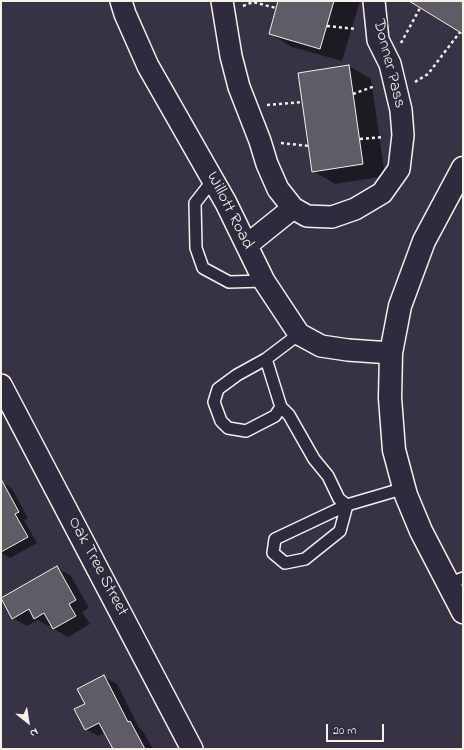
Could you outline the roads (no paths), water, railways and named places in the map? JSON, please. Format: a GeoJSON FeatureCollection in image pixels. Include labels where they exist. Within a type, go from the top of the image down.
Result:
{"type":"FeatureCollection","features":[{"type":"Feature","properties":{"kind":"main road"},"geometry":{"type":"LineString","coordinates":[[463,168],[424,241],[400,306],[391,353],[390,398],[394,450],[404,488],[421,531],[456,581],[463,612]]}},
{"type":"Feature","properties":{"kind":"street","name":"Willott Road"},"geometry":{"type":"LineString","coordinates":[[121,1],[125,14],[148,66],[213,180],[264,281],[299,334],[321,346],[348,350],[391,353]]}},
{"type":"Feature","properties":{"kind":"street","name":"Donner Pass"},"geometry":{"type":"LineString","coordinates":[[223,7],[231,56],[246,107],[278,189],[293,208],[307,216],[332,216],[355,209],[382,193],[399,170],[403,135],[400,110],[390,64],[378,40],[374,1]]}},
{"type":"Feature","properties":{"kind":"street"},"geometry":{"type":"LineString","coordinates":[[247,245],[293,208]]}},
{"type":"Feature","properties":{"kind":"street","name":"Oak Tree Street"},"geometry":{"type":"LineString","coordinates":[[1,385],[192,749]]}},
{"type":"Feature","properties":{"kind":"lane"},"geometry":{"type":"LineString","coordinates":[[213,180],[195,203],[196,248],[203,268],[229,282],[264,281]]}},
{"type":"Feature","properties":{"kind":"lane"},"geometry":{"type":"LineString","coordinates":[[281,407],[275,416],[246,431],[228,428],[221,421],[214,402],[218,389],[236,375],[266,359],[299,334]]}},
{"type":"Feature","properties":{"kind":"lane"},"geometry":{"type":"LineString","coordinates":[[266,359],[281,407],[289,415],[314,459],[328,476],[339,499],[347,505]]}},
{"type":"Feature","properties":{"kind":"lane"},"geometry":{"type":"LineString","coordinates":[[347,505],[340,531],[305,559],[285,563],[273,553],[275,539],[347,505],[404,488]]}}]}
